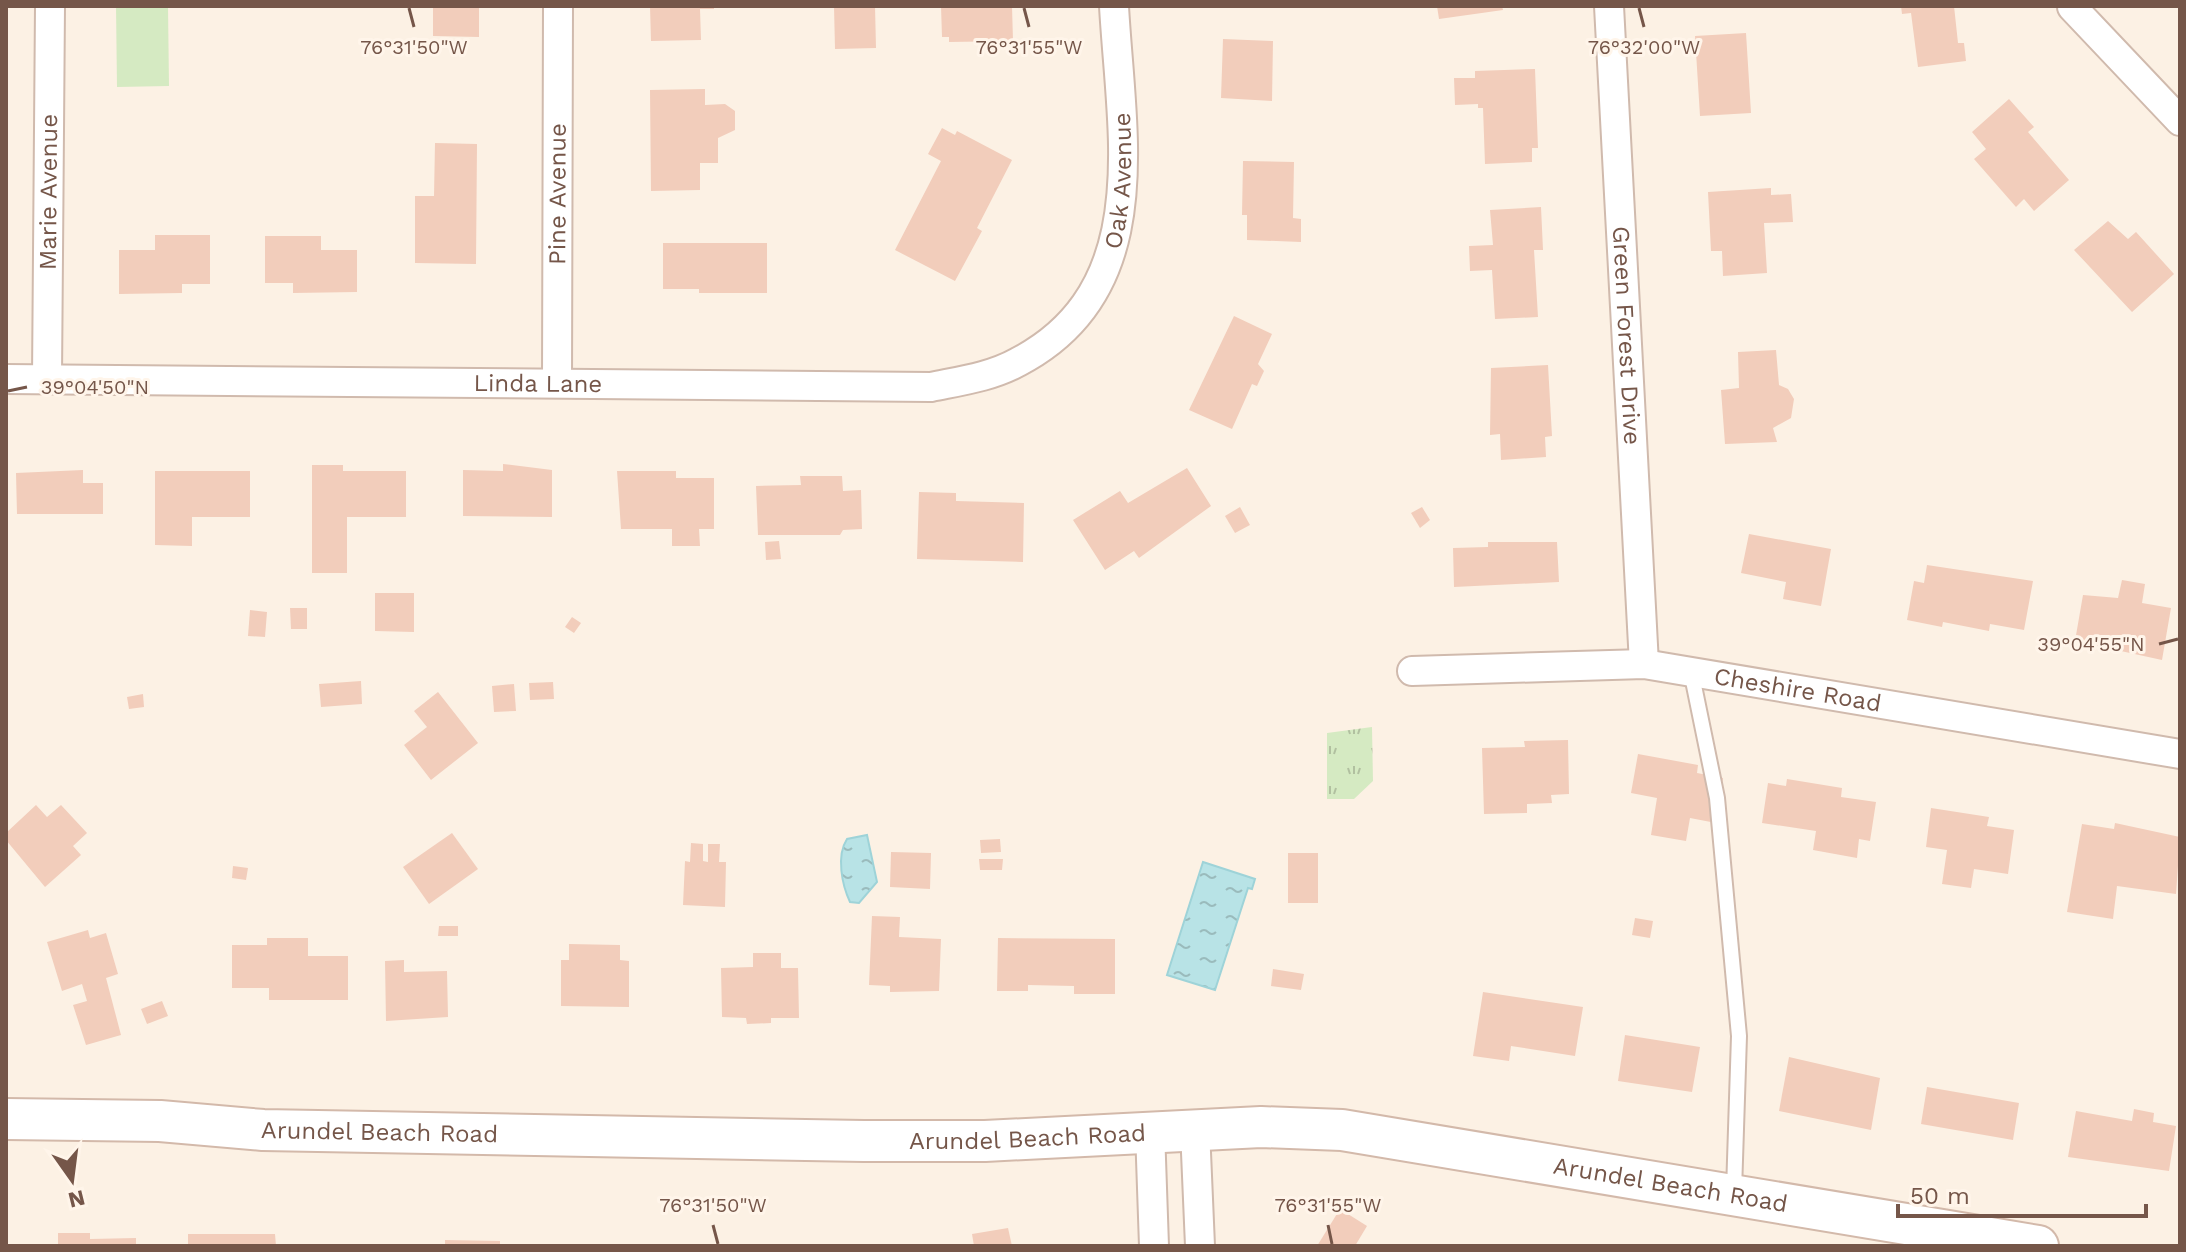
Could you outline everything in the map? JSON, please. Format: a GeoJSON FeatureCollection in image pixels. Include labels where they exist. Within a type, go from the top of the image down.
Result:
{"type":"FeatureCollection","features":[{"type":"Feature","properties":{"kind":"street","name":"Marie Avenue"},"geometry":{"type":"LineString","coordinates":[[47,378],[50,6]]}},
{"type":"Feature","properties":{"kind":"street","name":"Pine Avenue"},"geometry":{"type":"LineString","coordinates":[[557,382],[558,6]]}},
{"type":"Feature","properties":{"kind":"street","name":"Oak Avenue"},"geometry":{"type":"LineString","coordinates":[[1058,335],[1096,291],[1119,228],[1124,191],[1114,6]]}},
{"type":"Feature","properties":{"kind":"street","name":"Green Forest Drive"},"geometry":{"type":"LineString","coordinates":[[1609,6],[1644,664]]}},
{"type":"Feature","properties":{"kind":"street"},"geometry":{"type":"LineString","coordinates":[[2072,7],[2180,121]]}},
{"type":"Feature","properties":{"kind":"street","name":"Linda Lane"},"geometry":{"type":"LineString","coordinates":[[6,379],[931,387],[983,376],[1019,362],[1058,335]]}},
{"type":"Feature","properties":{"kind":"street","name":"Cheshire Road"},"geometry":{"type":"LineString","coordinates":[[1412,671],[1644,664],[2180,754]]}},
{"type":"Feature","properties":{"kind":"street","name":"Arundel Beach Road"},"geometry":{"type":"LineString","coordinates":[[6,1119],[160,1121],[277,1130],[864,1141],[985,1141],[1150,1130],[1342,1130],[2038,1246]]}},
{"type":"Feature","properties":{"kind":"street"},"geometry":{"type":"LineString","coordinates":[[1195,1129],[1200,1246]]}},
{"type":"Feature","properties":{"kind":"street"},"geometry":{"type":"LineString","coordinates":[[1150,1130],[1154,1246]]}},
{"type":"Feature","properties":{"kind":"lane"},"geometry":{"type":"LineString","coordinates":[[1691,671],[1717,798],[1739,1036],[1734,1194]]}},
{"type":"Feature","properties":{"kind":"green space"},"geometry":{"type":"Polygon","coordinates":[[[116,6],[168,6],[169,86],[117,87],[116,6]]]}},
{"type":"Feature","properties":{"kind":"green space"},"geometry":{"type":"Polygon","coordinates":[[[1372,727],[1373,781],[1354,799],[1327,799],[1327,733],[1372,727]]]}},
{"type":"Feature","properties":{"kind":"water"},"geometry":{"type":"Polygon","coordinates":[[[867,835],[877,882],[859,903],[850,902],[841,870],[844,846],[847,839],[867,835]]]}},
{"type":"Feature","properties":{"kind":"water"},"geometry":{"type":"Polygon","coordinates":[[[1203,862],[1255,879],[1252,889],[1248,888],[1215,990],[1167,975],[1203,862]]]}},
{"type":"Feature","properties":{"kind":"building"},"geometry":{"type":"Polygon","coordinates":[[[433,6],[479,6],[479,37],[433,36],[433,6]]]}},
{"type":"Feature","properties":{"kind":"building"},"geometry":{"type":"Polygon","coordinates":[[[650,6],[714,6],[714,9],[700,9],[701,40],[651,41],[650,6]]]}},
{"type":"Feature","properties":{"kind":"building"},"geometry":{"type":"Polygon","coordinates":[[[834,6],[875,6],[876,48],[835,49],[834,6]]]}},
{"type":"Feature","properties":{"kind":"building"},"geometry":{"type":"Polygon","coordinates":[[[941,6],[1012,6],[1013,41],[949,42],[949,37],[942,37],[941,6]]]}},
{"type":"Feature","properties":{"kind":"building"},"geometry":{"type":"Polygon","coordinates":[[[1437,6],[1502,6],[1503,10],[1439,19],[1437,6]]]}},
{"type":"Feature","properties":{"kind":"building"},"geometry":{"type":"Polygon","coordinates":[[[1901,6],[1954,6],[1958,43],[1964,43],[1966,61],[1918,67],[1911,13],[1902,14],[1901,6]]]}},
{"type":"Feature","properties":{"kind":"building"},"geometry":{"type":"Polygon","coordinates":[[[1746,33],[1751,113],[1700,116],[1695,36],[1746,33]]]}},
{"type":"Feature","properties":{"kind":"building"},"geometry":{"type":"Polygon","coordinates":[[[1223,39],[1273,41],[1272,101],[1221,98],[1223,39]]]}},
{"type":"Feature","properties":{"kind":"building"},"geometry":{"type":"Polygon","coordinates":[[[1535,69],[1538,148],[1532,148],[1532,162],[1485,164],[1483,108],[1478,108],[1478,104],[1455,105],[1454,78],[1475,78],[1475,71],[1535,69]]]}},
{"type":"Feature","properties":{"kind":"building"},"geometry":{"type":"Polygon","coordinates":[[[705,89],[705,105],[725,104],[735,111],[735,130],[718,138],[718,163],[700,163],[700,190],[651,191],[650,90],[705,89]]]}},
{"type":"Feature","properties":{"kind":"building"},"geometry":{"type":"Polygon","coordinates":[[[2009,99],[2034,127],[2028,132],[2069,180],[2034,211],[2024,199],[2016,207],[1974,159],[1986,149],[1972,132],[2009,99]]]}},
{"type":"Feature","properties":{"kind":"building"},"geometry":{"type":"Polygon","coordinates":[[[942,128],[955,135],[957,131],[1012,160],[977,228],[982,231],[955,281],[895,250],[941,161],[928,154],[942,128]]]}},
{"type":"Feature","properties":{"kind":"building"},"geometry":{"type":"Polygon","coordinates":[[[435,143],[477,144],[476,264],[415,263],[415,196],[434,196],[435,143]]]}},
{"type":"Feature","properties":{"kind":"building"},"geometry":{"type":"Polygon","coordinates":[[[1243,161],[1294,162],[1293,218],[1301,219],[1301,242],[1247,240],[1247,215],[1242,215],[1243,161]]]}},
{"type":"Feature","properties":{"kind":"building"},"geometry":{"type":"Polygon","coordinates":[[[1771,188],[1771,195],[1791,194],[1793,222],[1764,223],[1767,273],[1723,276],[1722,251],[1711,251],[1708,192],[1771,188]]]}},
{"type":"Feature","properties":{"kind":"building"},"geometry":{"type":"Polygon","coordinates":[[[1541,207],[1543,250],[1534,250],[1538,317],[1495,319],[1492,270],[1470,271],[1469,246],[1493,245],[1490,210],[1541,207]]]}},
{"type":"Feature","properties":{"kind":"building"},"geometry":{"type":"Polygon","coordinates":[[[2108,221],[2128,239],[2136,232],[2174,274],[2132,312],[2074,250],[2108,221]]]}},
{"type":"Feature","properties":{"kind":"building"},"geometry":{"type":"Polygon","coordinates":[[[155,235],[210,235],[210,284],[182,284],[182,293],[119,294],[119,250],[155,250],[155,235]]]}},
{"type":"Feature","properties":{"kind":"building"},"geometry":{"type":"Polygon","coordinates":[[[265,236],[321,236],[321,250],[357,250],[357,292],[293,293],[293,283],[265,283],[265,236]]]}},
{"type":"Feature","properties":{"kind":"building"},"geometry":{"type":"Polygon","coordinates":[[[663,243],[767,243],[767,293],[699,293],[699,289],[663,289],[663,243]]]}},
{"type":"Feature","properties":{"kind":"building"},"geometry":{"type":"Polygon","coordinates":[[[1234,316],[1272,334],[1258,364],[1264,371],[1257,386],[1252,384],[1232,429],[1189,410],[1234,316]]]}},
{"type":"Feature","properties":{"kind":"building"},"geometry":{"type":"Polygon","coordinates":[[[1776,350],[1779,385],[1788,389],[1794,399],[1791,418],[1773,428],[1777,442],[1725,444],[1721,390],[1739,388],[1738,352],[1776,350]]]}},
{"type":"Feature","properties":{"kind":"building"},"geometry":{"type":"Polygon","coordinates":[[[1548,365],[1552,436],[1545,437],[1546,457],[1501,460],[1500,434],[1490,435],[1491,368],[1548,365]]]}},
{"type":"Feature","properties":{"kind":"building"},"geometry":{"type":"Polygon","coordinates":[[[503,464],[552,470],[552,517],[463,516],[463,470],[503,471],[503,464]]]}},
{"type":"Feature","properties":{"kind":"building"},"geometry":{"type":"Polygon","coordinates":[[[312,465],[343,465],[343,471],[406,471],[406,517],[347,517],[347,573],[312,573],[312,465]]]}},
{"type":"Feature","properties":{"kind":"building"},"geometry":{"type":"Polygon","coordinates":[[[1187,468],[1211,506],[1139,558],[1134,551],[1105,570],[1073,520],[1120,491],[1128,503],[1187,468]]]}},
{"type":"Feature","properties":{"kind":"building"},"geometry":{"type":"Polygon","coordinates":[[[83,470],[83,483],[103,483],[103,514],[17,514],[16,473],[83,470]]]}},
{"type":"Feature","properties":{"kind":"building"},"geometry":{"type":"Polygon","coordinates":[[[155,471],[250,471],[250,517],[192,517],[192,546],[155,545],[155,471]]]}},
{"type":"Feature","properties":{"kind":"building"},"geometry":{"type":"Polygon","coordinates":[[[617,471],[676,471],[676,478],[714,478],[714,529],[699,529],[700,546],[672,546],[672,529],[621,529],[617,471]]]}},
{"type":"Feature","properties":{"kind":"building"},"geometry":{"type":"Polygon","coordinates":[[[800,476],[842,476],[843,491],[861,490],[862,529],[843,530],[840,535],[758,535],[756,486],[801,485],[800,476]]]}},
{"type":"Feature","properties":{"kind":"building"},"geometry":{"type":"Polygon","coordinates":[[[919,492],[956,493],[956,501],[1024,503],[1023,562],[917,559],[919,492]]]}},
{"type":"Feature","properties":{"kind":"building"},"geometry":{"type":"Polygon","coordinates":[[[1240,507],[1250,525],[1235,533],[1225,516],[1240,507]]]}},
{"type":"Feature","properties":{"kind":"building"},"geometry":{"type":"Polygon","coordinates":[[[1422,507],[1430,520],[1420,528],[1411,513],[1422,507]]]}},
{"type":"Feature","properties":{"kind":"building"},"geometry":{"type":"Polygon","coordinates":[[[1749,534],[1831,549],[1821,606],[1783,599],[1786,582],[1741,573],[1749,534]]]}},
{"type":"Feature","properties":{"kind":"building"},"geometry":{"type":"Polygon","coordinates":[[[779,541],[781,559],[766,560],[765,542],[779,541]]]}},
{"type":"Feature","properties":{"kind":"building"},"geometry":{"type":"Polygon","coordinates":[[[1488,542],[1557,542],[1559,582],[1454,587],[1453,548],[1488,547],[1488,542]]]}},
{"type":"Feature","properties":{"kind":"building"},"geometry":{"type":"Polygon","coordinates":[[[1927,565],[2033,581],[2024,630],[1990,624],[1989,631],[1943,622],[1942,627],[1907,620],[1914,581],[1924,583],[1927,565]]]}},
{"type":"Feature","properties":{"kind":"building"},"geometry":{"type":"Polygon","coordinates":[[[2122,580],[2145,584],[2142,603],[2171,608],[2162,660],[2075,641],[2083,595],[2118,598],[2122,580]]]}},
{"type":"Feature","properties":{"kind":"building"},"geometry":{"type":"Polygon","coordinates":[[[375,593],[414,593],[414,632],[375,631],[375,593]]]}},
{"type":"Feature","properties":{"kind":"building"},"geometry":{"type":"Polygon","coordinates":[[[290,608],[307,608],[307,629],[291,629],[290,608]]]}},
{"type":"Feature","properties":{"kind":"building"},"geometry":{"type":"Polygon","coordinates":[[[250,610],[267,612],[265,637],[248,636],[250,610]]]}},
{"type":"Feature","properties":{"kind":"building"},"geometry":{"type":"Polygon","coordinates":[[[572,617],[581,623],[574,633],[565,627],[572,617]]]}},
{"type":"Feature","properties":{"kind":"building"},"geometry":{"type":"Polygon","coordinates":[[[361,681],[362,704],[321,707],[319,684],[361,681]]]}},
{"type":"Feature","properties":{"kind":"building"},"geometry":{"type":"Polygon","coordinates":[[[553,682],[554,699],[530,700],[529,683],[553,682]]]}},
{"type":"Feature","properties":{"kind":"building"},"geometry":{"type":"Polygon","coordinates":[[[514,684],[516,711],[494,712],[492,686],[514,684]]]}},
{"type":"Feature","properties":{"kind":"building"},"geometry":{"type":"Polygon","coordinates":[[[438,692],[478,743],[431,780],[404,745],[427,727],[414,711],[438,692]]]}},
{"type":"Feature","properties":{"kind":"building"},"geometry":{"type":"Polygon","coordinates":[[[143,694],[144,707],[129,709],[127,697],[143,694]]]}},
{"type":"Feature","properties":{"kind":"building"},"geometry":{"type":"Polygon","coordinates":[[[1568,740],[1569,794],[1551,795],[1552,803],[1527,804],[1527,813],[1484,814],[1482,748],[1525,747],[1524,741],[1568,740]]]}},
{"type":"Feature","properties":{"kind":"building"},"geometry":{"type":"Polygon","coordinates":[[[1638,754],[1698,765],[1697,773],[1723,778],[1716,823],[1690,818],[1686,841],[1651,835],[1657,798],[1631,793],[1638,754]]]}},
{"type":"Feature","properties":{"kind":"building"},"geometry":{"type":"Polygon","coordinates":[[[1787,779],[1842,788],[1841,797],[1876,802],[1870,841],[1859,839],[1857,858],[1813,850],[1816,831],[1762,823],[1768,783],[1786,786],[1787,779]]]}},
{"type":"Feature","properties":{"kind":"building"},"geometry":{"type":"Polygon","coordinates":[[[36,805],[47,817],[61,805],[87,833],[73,846],[81,855],[45,887],[6,840],[6,833],[36,805]]]}},
{"type":"Feature","properties":{"kind":"building"},"geometry":{"type":"Polygon","coordinates":[[[1931,808],[1989,817],[1987,826],[2014,830],[2008,874],[1974,869],[1971,888],[1942,884],[1947,850],[1926,847],[1931,808]]]}},
{"type":"Feature","properties":{"kind":"building"},"geometry":{"type":"Polygon","coordinates":[[[2115,823],[2180,837],[2176,894],[2117,886],[2113,919],[2067,912],[2082,824],[2114,829],[2115,823]]]}},
{"type":"Feature","properties":{"kind":"building"},"geometry":{"type":"Polygon","coordinates":[[[452,833],[478,869],[429,904],[403,867],[452,833]]]}},
{"type":"Feature","properties":{"kind":"building"},"geometry":{"type":"Polygon","coordinates":[[[1000,839],[1001,852],[981,853],[980,840],[1000,839]]]}},
{"type":"Feature","properties":{"kind":"building"},"geometry":{"type":"Polygon","coordinates":[[[691,843],[703,844],[703,861],[708,862],[708,844],[720,844],[719,862],[726,862],[725,907],[683,905],[685,861],[690,862],[691,843]]]}},
{"type":"Feature","properties":{"kind":"building"},"geometry":{"type":"Polygon","coordinates":[[[891,852],[931,853],[930,889],[890,887],[891,852]]]}},
{"type":"Feature","properties":{"kind":"building"},"geometry":{"type":"Polygon","coordinates":[[[1288,853],[1318,853],[1318,903],[1288,903],[1288,853]]]}},
{"type":"Feature","properties":{"kind":"building"},"geometry":{"type":"Polygon","coordinates":[[[979,859],[1003,859],[1002,870],[980,870],[979,859]]]}},
{"type":"Feature","properties":{"kind":"building"},"geometry":{"type":"Polygon","coordinates":[[[233,866],[248,868],[246,880],[232,878],[233,866]]]}},
{"type":"Feature","properties":{"kind":"building"},"geometry":{"type":"Polygon","coordinates":[[[872,916],[900,917],[899,937],[941,939],[939,991],[890,992],[890,986],[869,985],[872,916]]]}},
{"type":"Feature","properties":{"kind":"building"},"geometry":{"type":"Polygon","coordinates":[[[1635,918],[1653,921],[1650,938],[1632,935],[1635,918]]]}},
{"type":"Feature","properties":{"kind":"building"},"geometry":{"type":"Polygon","coordinates":[[[439,926],[458,926],[458,936],[438,936],[439,926]]]}},
{"type":"Feature","properties":{"kind":"building"},"geometry":{"type":"Polygon","coordinates":[[[88,930],[90,938],[106,933],[118,974],[106,978],[121,1035],[86,1045],[73,1005],[87,1001],[82,984],[62,991],[47,942],[88,930]]]}},
{"type":"Feature","properties":{"kind":"building"},"geometry":{"type":"Polygon","coordinates":[[[267,938],[308,938],[308,956],[348,956],[348,1000],[269,1000],[269,988],[232,988],[232,945],[267,945],[267,938]]]}},
{"type":"Feature","properties":{"kind":"building"},"geometry":{"type":"Polygon","coordinates":[[[998,938],[1115,939],[1115,994],[1074,994],[1074,986],[1028,985],[1028,991],[997,991],[998,938]]]}},
{"type":"Feature","properties":{"kind":"building"},"geometry":{"type":"Polygon","coordinates":[[[569,944],[620,945],[620,960],[629,961],[629,1007],[561,1006],[561,960],[569,960],[569,944]]]}},
{"type":"Feature","properties":{"kind":"building"},"geometry":{"type":"Polygon","coordinates":[[[753,953],[781,953],[781,968],[798,968],[799,1018],[771,1018],[771,1023],[747,1024],[746,1018],[722,1017],[721,968],[753,967],[753,953]]]}},
{"type":"Feature","properties":{"kind":"building"},"geometry":{"type":"Polygon","coordinates":[[[404,960],[404,972],[447,971],[448,1017],[386,1021],[385,961],[404,960]]]}},
{"type":"Feature","properties":{"kind":"building"},"geometry":{"type":"Polygon","coordinates":[[[1273,969],[1304,974],[1301,990],[1271,986],[1273,969]]]}},
{"type":"Feature","properties":{"kind":"building"},"geometry":{"type":"Polygon","coordinates":[[[1483,992],[1583,1007],[1575,1056],[1511,1046],[1509,1061],[1473,1056],[1483,992]]]}},
{"type":"Feature","properties":{"kind":"building"},"geometry":{"type":"Polygon","coordinates":[[[162,1001],[168,1016],[147,1024],[141,1009],[162,1001]]]}},
{"type":"Feature","properties":{"kind":"building"},"geometry":{"type":"Polygon","coordinates":[[[1625,1035],[1700,1047],[1692,1092],[1618,1081],[1625,1035]]]}},
{"type":"Feature","properties":{"kind":"building"},"geometry":{"type":"Polygon","coordinates":[[[1789,1057],[1880,1078],[1871,1130],[1779,1111],[1789,1057]]]}},
{"type":"Feature","properties":{"kind":"building"},"geometry":{"type":"Polygon","coordinates":[[[1927,1087],[2019,1103],[2013,1140],[1921,1124],[1927,1087]]]}},
{"type":"Feature","properties":{"kind":"building"},"geometry":{"type":"Polygon","coordinates":[[[2134,1109],[2154,1113],[2153,1122],[2176,1126],[2169,1171],[2068,1157],[2076,1111],[2132,1121],[2134,1109]]]}},
{"type":"Feature","properties":{"kind":"building"},"geometry":{"type":"Polygon","coordinates":[[[1340,1209],[1367,1226],[1355,1246],[1317,1246],[1340,1209]]]}},
{"type":"Feature","properties":{"kind":"building"},"geometry":{"type":"Polygon","coordinates":[[[1008,1228],[1012,1246],[974,1246],[972,1234],[1008,1228]]]}},
{"type":"Feature","properties":{"kind":"building"},"geometry":{"type":"Polygon","coordinates":[[[58,1233],[90,1233],[90,1239],[136,1238],[136,1246],[58,1246],[58,1233]]]}},
{"type":"Feature","properties":{"kind":"building"},"geometry":{"type":"Polygon","coordinates":[[[188,1234],[275,1234],[276,1246],[188,1246],[188,1234]]]}},
{"type":"Feature","properties":{"kind":"building"},"geometry":{"type":"Polygon","coordinates":[[[445,1240],[500,1241],[500,1246],[445,1246],[445,1240]]]}}]}
